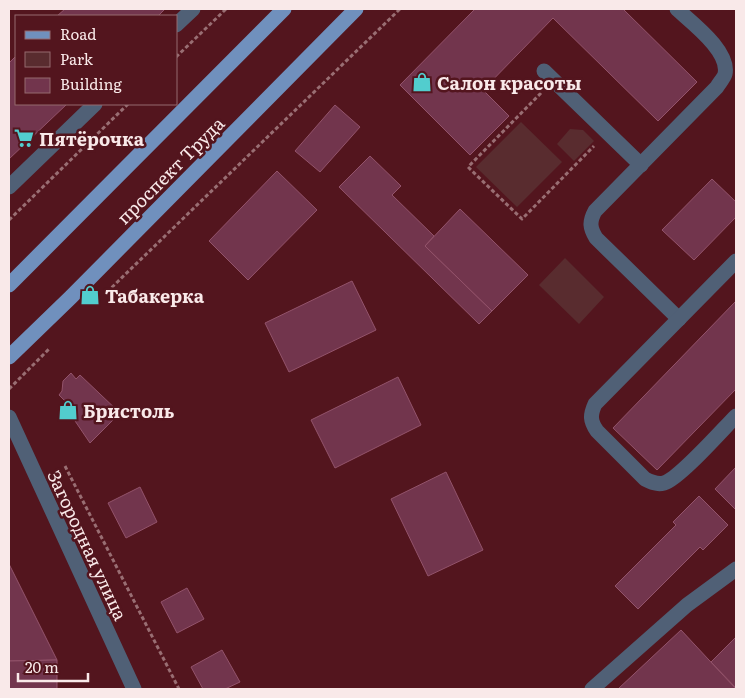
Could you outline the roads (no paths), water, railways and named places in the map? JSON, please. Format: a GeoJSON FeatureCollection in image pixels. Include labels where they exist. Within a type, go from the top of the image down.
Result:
{"type":"FeatureCollection","features":[{"type":"Feature","properties":{"kind":"main road","name":"проспект Труда"},"geometry":{"type":"LineString","coordinates":[[9,285],[284,9]]}},
{"type":"Feature","properties":{"kind":"main road","name":"проспект Труда"},"geometry":{"type":"LineString","coordinates":[[9,357],[71,297],[356,9]]}},
{"type":"Feature","properties":{"kind":"street"},"geometry":{"type":"LineString","coordinates":[[178,23],[193,9]]}},
{"type":"Feature","properties":{"kind":"street"},"geometry":{"type":"LineString","coordinates":[[677,9],[719,50],[725,63],[725,74],[717,87],[595,211],[590,220],[591,230],[596,238],[679,319]]}},
{"type":"Feature","properties":{"kind":"street"},"geometry":{"type":"LineString","coordinates":[[549,75],[640,165]]}},
{"type":"Feature","properties":{"kind":"street"},"geometry":{"type":"LineString","coordinates":[[9,187],[94,105]]}},
{"type":"Feature","properties":{"kind":"street"},"geometry":{"type":"LineString","coordinates":[[736,261],[595,404],[591,414],[591,422],[597,431],[645,479],[654,483],[664,483],[676,476],[736,416]]}},
{"type":"Feature","properties":{"kind":"street","name":"Загородная улица"},"geometry":{"type":"LineString","coordinates":[[9,417],[134,689]]}},
{"type":"Feature","properties":{"kind":"street"},"geometry":{"type":"LineString","coordinates":[[592,689],[687,605],[736,569]]}},
{"type":"Feature","properties":{"kind":"place","name":"Салон красоты"},"geometry":{"type":"Point","coordinates":[422,82]}},
{"type":"Feature","properties":{"kind":"place","name":"Пятёрочка"},"geometry":{"type":"Point","coordinates":[24,138]}},
{"type":"Feature","properties":{"kind":"place","name":"Табакерка"},"geometry":{"type":"Point","coordinates":[90,295]}},
{"type":"Feature","properties":{"kind":"place","name":"Бристоль"},"geometry":{"type":"Point","coordinates":[68,410]}}]}
